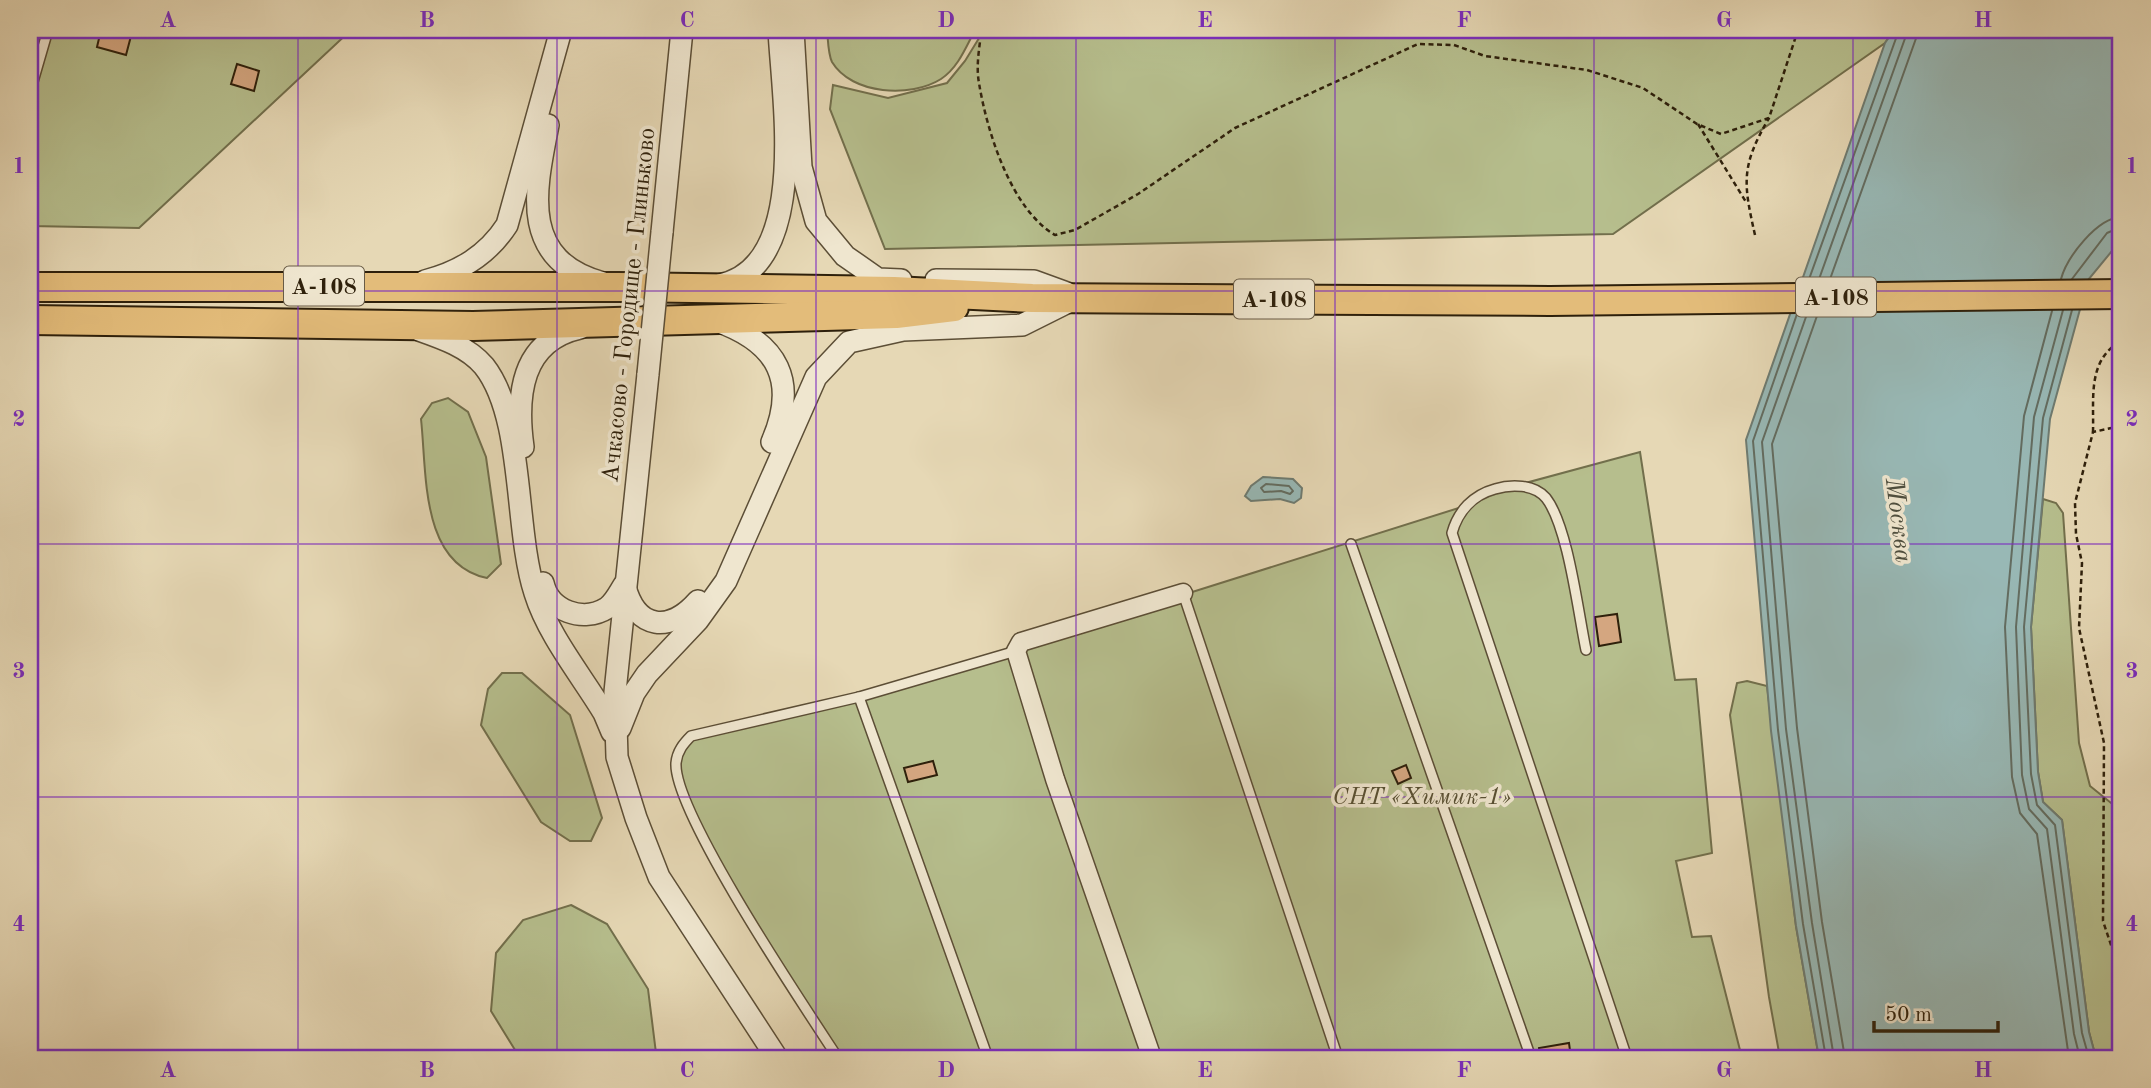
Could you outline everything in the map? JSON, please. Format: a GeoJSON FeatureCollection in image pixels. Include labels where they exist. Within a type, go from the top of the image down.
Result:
{"type":"FeatureCollection","features":[{"type":"Feature","properties":{"kind":"highway","name":"А-108"},"geometry":{"type":"LineString","coordinates":[[30,287],[619,287],[894,291],[1032,298],[1550,301],[2121,294]]}},
{"type":"Feature","properties":{"kind":"highway","name":"А-108"},"geometry":{"type":"LineString","coordinates":[[30,320],[410,326],[896,314],[1032,298]]}},
{"type":"Feature","properties":{"kind":"street"},"geometry":{"type":"LineString","coordinates":[[409,286],[456,272],[495,244],[507,225],[561,30]]}},
{"type":"Feature","properties":{"kind":"street"},"geometry":{"type":"LineString","coordinates":[[574,30],[536,185],[537,210],[551,251],[566,267],[592,280],[619,287]]}},
{"type":"Feature","properties":{"kind":"street","name":"Ачкасово - Городище - Глиньково"},"geometry":{"type":"LineString","coordinates":[[615,740],[615,692],[624,585],[682,30]]}},
{"type":"Feature","properties":{"kind":"street"},"geometry":{"type":"LineString","coordinates":[[695,289],[727,283],[749,273],[766,250],[776,229],[785,169],[779,30]]}},
{"type":"Feature","properties":{"kind":"street"},"geometry":{"type":"LineString","coordinates":[[793,30],[801,167],[816,221],[845,256],[878,279],[1034,281],[1079,297]]}},
{"type":"Feature","properties":{"kind":"street"},"geometry":{"type":"LineString","coordinates":[[615,740],[634,693],[698,620],[726,581],[816,377],[833,356],[849,342],[903,330],[1022,325],[1079,297]]}},
{"type":"Feature","properties":{"kind":"street"},"geometry":{"type":"LineString","coordinates":[[624,585],[630,606],[645,619],[667,623],[687,613],[715,578],[782,419],[786,398],[782,377],[768,354],[739,329],[710,318]]}},
{"type":"Feature","properties":{"kind":"street"},"geometry":{"type":"LineString","coordinates":[[612,321],[567,331],[546,343],[528,365],[521,388],[521,428],[543,588],[549,598],[573,615],[594,614],[613,603],[624,585]]}},
{"type":"Feature","properties":{"kind":"street"},"geometry":{"type":"LineString","coordinates":[[410,326],[448,341],[472,355],[484,367],[500,395],[511,443],[528,568],[536,596],[604,713],[615,740],[622,777],[659,877],[777,1058]]}},
{"type":"Feature","properties":{"kind":"street"},"geometry":{"type":"LineString","coordinates":[[1152,1058],[1055,779],[1016,651],[1021,642],[1183,593]]}},
{"type":"Feature","properties":{"kind":"lane"},"geometry":{"type":"LineString","coordinates":[[30,92],[48,30]]}},
{"type":"Feature","properties":{"kind":"lane"},"geometry":{"type":"LineString","coordinates":[[1586,650],[1558,519],[1545,496],[1517,485],[1481,495],[1465,506],[1456,518],[1452,533],[1627,1058]]}},
{"type":"Feature","properties":{"kind":"lane"},"geometry":{"type":"LineString","coordinates":[[1351,544],[1531,1058]]}},
{"type":"Feature","properties":{"kind":"lane"},"geometry":{"type":"LineString","coordinates":[[1183,593],[1338,1058]]}},
{"type":"Feature","properties":{"kind":"lane"},"geometry":{"type":"LineString","coordinates":[[838,1058],[702,836],[682,791],[676,763],[681,747],[691,736],[859,697],[1016,651]]}},
{"type":"Feature","properties":{"kind":"lane"},"geometry":{"type":"LineString","coordinates":[[859,697],[988,1058]]}},
{"type":"Feature","properties":{"kind":"path"},"geometry":{"type":"LineString","coordinates":[[1755,235],[1745,174],[1751,149],[1769,118],[1798,30]]}},
{"type":"Feature","properties":{"kind":"path"},"geometry":{"type":"LineString","coordinates":[[981,34],[979,81],[990,130],[1022,205],[1038,225],[1055,235],[1074,230],[1138,194],[1235,128],[1418,44],[1454,45],[1485,56],[1587,70],[1643,88],[1697,124],[1721,134],[1769,118]]}},
{"type":"Feature","properties":{"kind":"path"},"geometry":{"type":"LineString","coordinates":[[1697,124],[1748,204]]}},
{"type":"Feature","properties":{"kind":"path"},"geometry":{"type":"LineString","coordinates":[[2121,341],[2107,349],[2095,379],[2093,432],[2075,503],[2076,534],[2082,563],[2079,628],[2104,743],[2103,921],[2117,963],[2121,967]]}},
{"type":"Feature","properties":{"kind":"path"},"geometry":{"type":"LineString","coordinates":[[2093,432],[2121,426]]}},
{"type":"Feature","properties":{"kind":"green space"},"geometry":{"type":"Polygon","coordinates":[[[30,30],[351,30],[139,228],[30,226],[30,30]]]}},
{"type":"Feature","properties":{"kind":"green space"},"geometry":{"type":"Polygon","coordinates":[[[827,30],[975,30],[961,57],[941,79],[929,85],[899,91],[867,87],[841,73],[831,59],[827,30]]]}},
{"type":"Feature","properties":{"kind":"green space"},"geometry":{"type":"Polygon","coordinates":[[[984,30],[1894,30],[1885,43],[1613,234],[885,249],[830,109],[833,85],[888,98],[947,83],[965,61],[984,30]]]}},
{"type":"Feature","properties":{"kind":"green space"},"geometry":{"type":"Polygon","coordinates":[[[448,398],[468,412],[486,457],[501,564],[487,578],[465,569],[449,555],[438,536],[431,514],[421,419],[432,403],[448,398]]]}},
{"type":"Feature","properties":{"kind":"green space","name":"СНТ «Химик-1»"},"geometry":{"type":"Polygon","coordinates":[[[1640,452],[1675,680],[1696,679],[1712,853],[1676,861],[1692,937],[1711,936],[1742,1058],[838,1058],[702,837],[676,763],[691,736],[859,697],[1465,506],[1481,495],[1640,452]]]}},
{"type":"Feature","properties":{"kind":"green space"},"geometry":{"type":"Polygon","coordinates":[[[2043,499],[2056,503],[2063,513],[2079,743],[2090,786],[2121,811],[2121,1058],[2096,1058],[2089,1032],[2062,820],[2043,802],[2038,772],[2031,627],[2043,499]]]}},
{"type":"Feature","properties":{"kind":"green space"},"geometry":{"type":"Polygon","coordinates":[[[502,673],[522,673],[570,715],[602,818],[591,841],[570,841],[541,822],[481,725],[488,689],[502,673]]]}},
{"type":"Feature","properties":{"kind":"green space"},"geometry":{"type":"Polygon","coordinates":[[[1747,681],[1767,686],[1796,926],[1819,1058],[1780,1058],[1730,715],[1737,683],[1747,681]]]}},
{"type":"Feature","properties":{"kind":"green space"},"geometry":{"type":"Polygon","coordinates":[[[571,905],[607,924],[648,989],[656,1053],[653,1058],[520,1058],[491,1011],[496,953],[523,920],[571,905]]]}},
{"type":"Feature","properties":{"kind":"water","name":"Москва"},"geometry":{"type":"Polygon","coordinates":[[[1894,30],[2121,30],[2121,240],[2088,280],[2050,419],[2031,627],[2038,772],[2043,802],[2062,820],[2089,1032],[2096,1058],[1819,1058],[1796,926],[1771,731],[1746,440],[1885,43],[1894,30]]]}},
{"type":"Feature","properties":{"kind":"water"},"geometry":{"type":"Polygon","coordinates":[[[1263,477],[1293,479],[1302,488],[1301,498],[1294,503],[1280,499],[1251,501],[1245,496],[1251,486],[1263,477]]]}},
{"type":"Feature","properties":{"kind":"building"},"geometry":{"type":"Polygon","coordinates":[[[101,30],[131,36],[126,55],[97,47],[101,30]]]}},
{"type":"Feature","properties":{"kind":"building"},"geometry":{"type":"Polygon","coordinates":[[[237,64],[259,71],[254,91],[231,84],[237,64]]]}},
{"type":"Feature","properties":{"kind":"building"},"geometry":{"type":"Polygon","coordinates":[[[1617,614],[1621,642],[1599,646],[1595,617],[1617,614]]]}},
{"type":"Feature","properties":{"kind":"building"},"geometry":{"type":"Polygon","coordinates":[[[933,761],[937,775],[908,782],[904,768],[933,761]]]}},
{"type":"Feature","properties":{"kind":"building"},"geometry":{"type":"Polygon","coordinates":[[[1406,765],[1411,778],[1398,784],[1392,771],[1406,765]]]}},
{"type":"Feature","properties":{"kind":"building"},"geometry":{"type":"Polygon","coordinates":[[[1569,1043],[1571,1058],[1540,1058],[1539,1048],[1569,1043]]]}}]}
